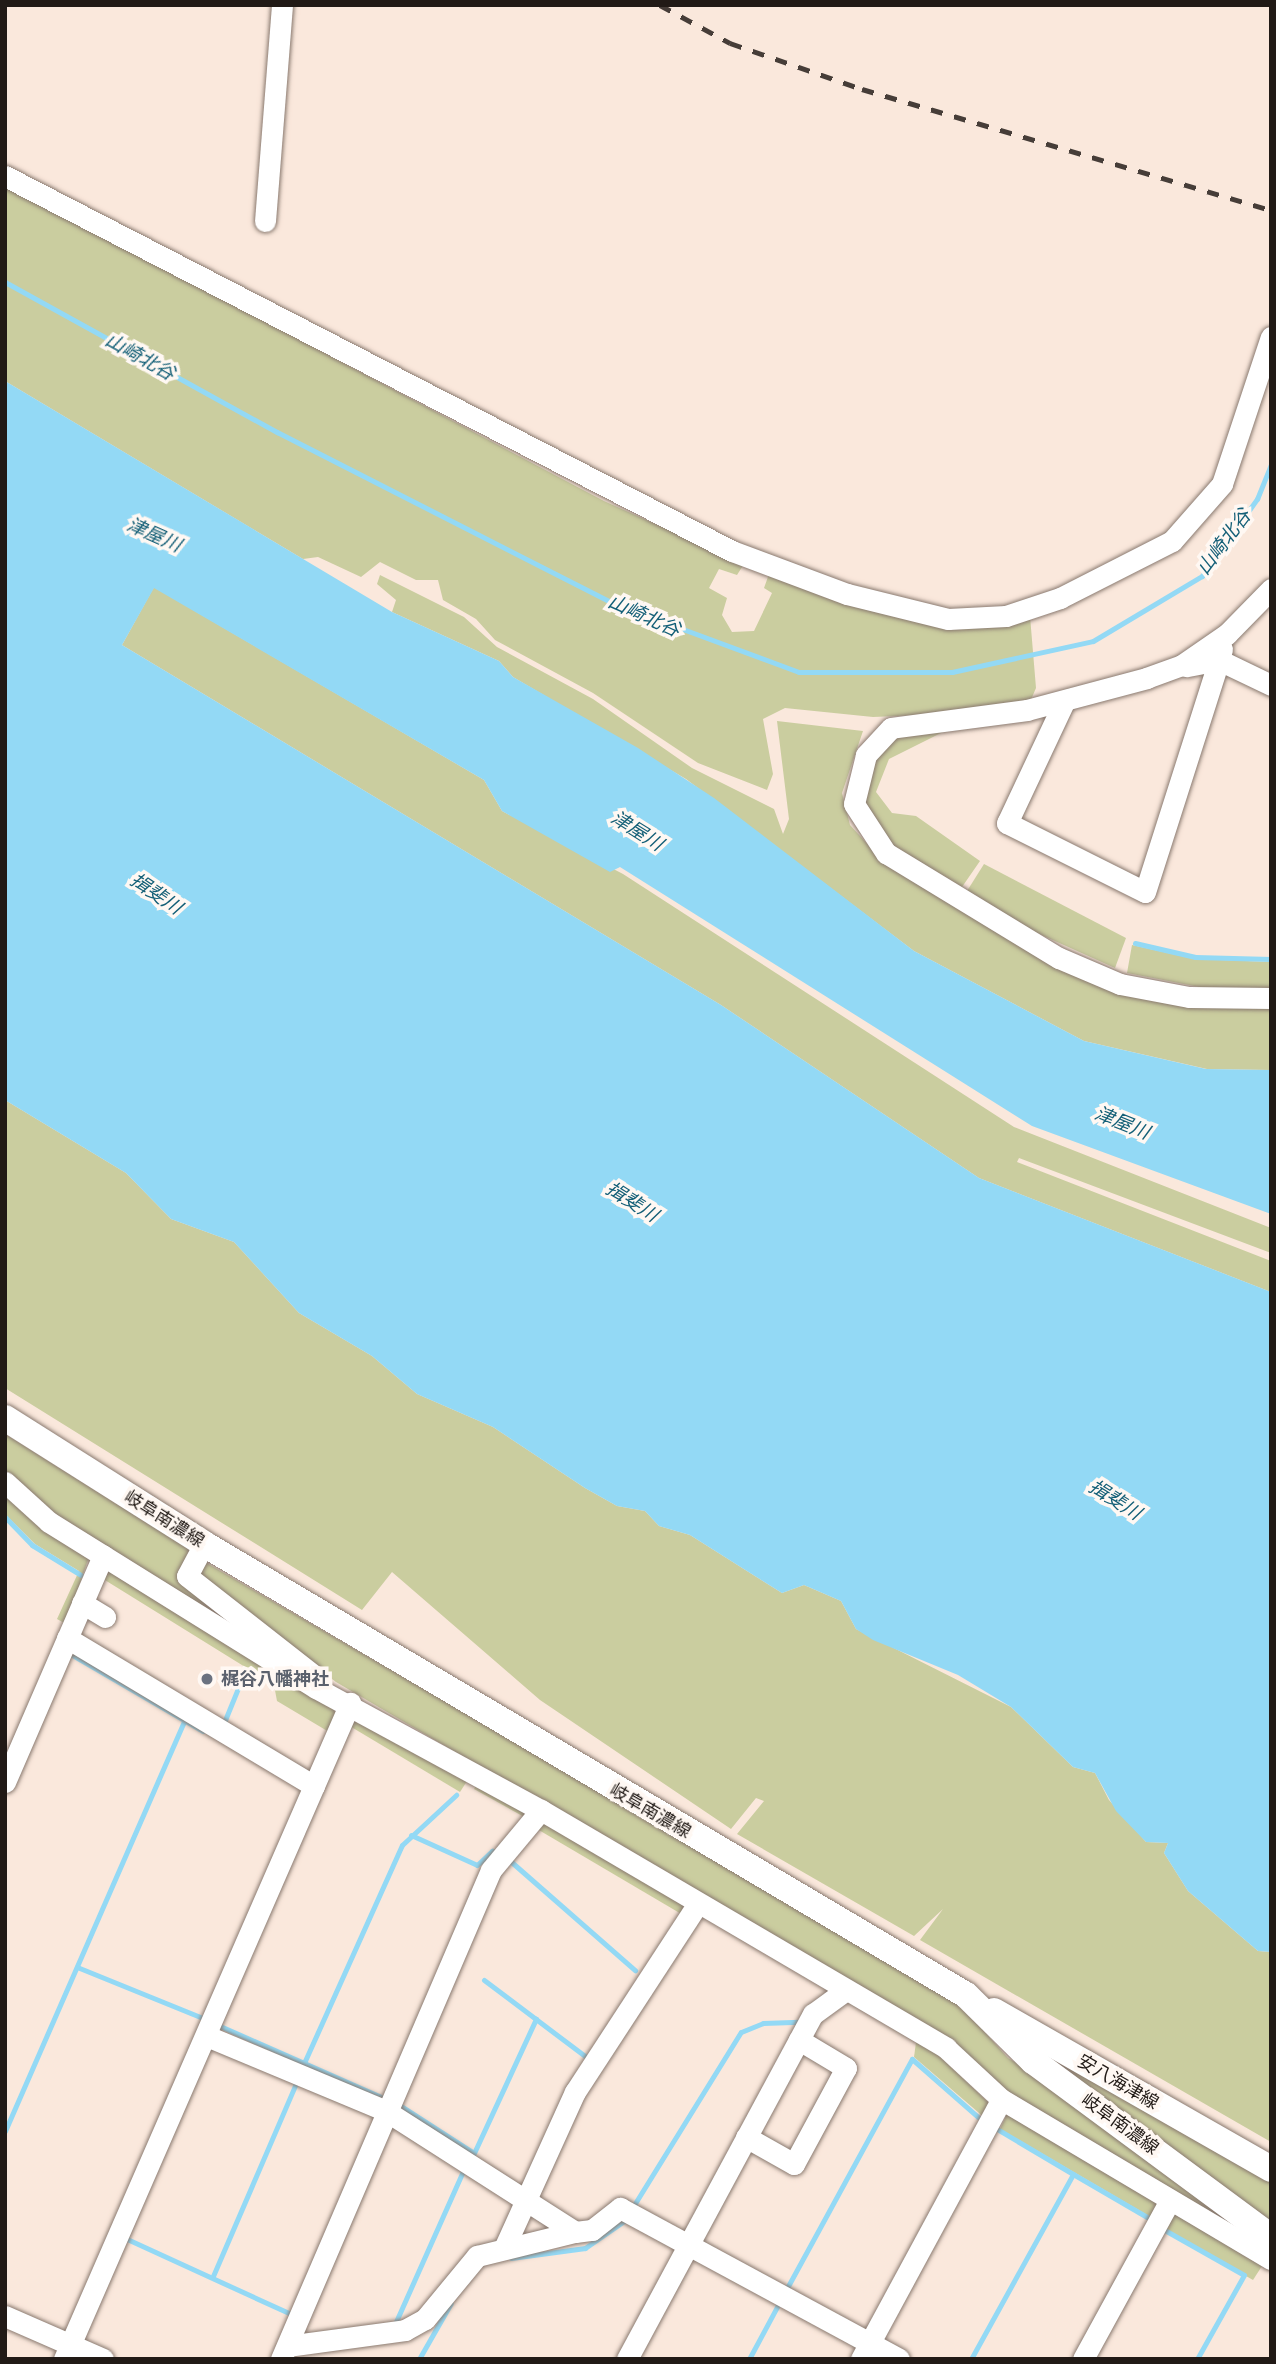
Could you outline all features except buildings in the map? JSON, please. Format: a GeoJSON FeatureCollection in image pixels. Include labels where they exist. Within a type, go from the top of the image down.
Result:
{"type":"FeatureCollection","features":[{"type":"Feature","properties":{"kind":"main road","name":"岐阜南濃線"},"geometry":{"type":"LineString","coordinates":[[5,1418],[204,1544],[965,1995],[1032,2060],[1271,2237]]}},
{"type":"Feature","properties":{"kind":"main road","name":"安八海津線"},"geometry":{"type":"LineString","coordinates":[[965,1995],[1271,2169]]}},
{"type":"Feature","properties":{"kind":"street"},"geometry":{"type":"LineString","coordinates":[[265,221],[282,5]]}},
{"type":"Feature","properties":{"kind":"street"},"geometry":{"type":"LineString","coordinates":[[5,176],[732,551],[847,594],[948,619],[1006,616],[1060,598],[1172,541],[1222,484],[1271,337]]}},
{"type":"Feature","properties":{"kind":"street"},"geometry":{"type":"LineString","coordinates":[[1182,665],[1227,634],[1271,589]]}},
{"type":"Feature","properties":{"kind":"street"},"geometry":{"type":"LineString","coordinates":[[1064,702],[1007,823],[1145,892],[1227,634]]}},
{"type":"Feature","properties":{"kind":"street"},"geometry":{"type":"LineString","coordinates":[[1271,685],[1219,660],[1182,665],[1064,702],[891,729],[860,769],[854,804],[859,821],[886,853],[1059,958],[1120,984],[1175,994],[1271,998]]}},
{"type":"Feature","properties":{"kind":"street"},"geometry":{"type":"LineString","coordinates":[[5,1482],[49,1522],[344,1699],[541,1810],[946,2048],[1001,2100],[1271,2259]]}},
{"type":"Feature","properties":{"kind":"street"},"geometry":{"type":"LineString","coordinates":[[204,1544],[187,1576],[344,1699]]}},
{"type":"Feature","properties":{"kind":"street"},"geometry":{"type":"LineString","coordinates":[[5,1782],[103,1555]]}},
{"type":"Feature","properties":{"kind":"street"},"geometry":{"type":"LineString","coordinates":[[82,1603],[105,1617]]}},
{"type":"Feature","properties":{"kind":"street"},"geometry":{"type":"LineString","coordinates":[[67,1639],[314,1786]]}},
{"type":"Feature","properties":{"kind":"street"},"geometry":{"type":"LineString","coordinates":[[67,2352],[314,1786],[344,1699]]}},
{"type":"Feature","properties":{"kind":"street"},"geometry":{"type":"LineString","coordinates":[[284,2353],[491,1870],[541,1810]]}},
{"type":"Feature","properties":{"kind":"street"},"geometry":{"type":"LineString","coordinates":[[505,2246],[524,2198],[575,2092],[698,1903]]}},
{"type":"Feature","properties":{"kind":"street"},"geometry":{"type":"LineString","coordinates":[[627,2359],[813,2014],[846,1990]]}},
{"type":"Feature","properties":{"kind":"street"},"geometry":{"type":"LineString","coordinates":[[207,2036],[386,2110],[575,2232]]}},
{"type":"Feature","properties":{"kind":"street"},"geometry":{"type":"LineString","coordinates":[[746,2137],[794,2164],[846,2068],[799,2040]]}},
{"type":"Feature","properties":{"kind":"street"},"geometry":{"type":"LineString","coordinates":[[866,2351],[1001,2100]]}},
{"type":"Feature","properties":{"kind":"street"},"geometry":{"type":"LineString","coordinates":[[1083,2359],[1170,2200]]}},
{"type":"Feature","properties":{"kind":"street"},"geometry":{"type":"LineString","coordinates":[[284,2353],[405,2330],[425,2319],[466,2265],[505,2246],[540,2245],[575,2232],[592,2230],[620,2207],[866,2351],[899,2359]]}},
{"type":"Feature","properties":{"kind":"street"},"geometry":{"type":"LineString","coordinates":[[5,2316],[67,2352],[103,2359]]}},
{"type":"Feature","properties":{"kind":"green space"},"geometry":{"type":"Polygon","coordinates":[[[5,184],[604,501],[744,564],[737,575],[719,569],[709,588],[727,598],[722,615],[732,632],[754,631],[772,593],[764,588],[769,574],[848,602],[1030,616],[1036,688],[1030,702],[969,713],[873,717],[785,708],[763,719],[773,774],[767,790],[698,763],[593,693],[495,640],[476,619],[443,600],[438,580],[416,580],[380,562],[361,577],[318,557],[303,559],[5,381],[5,184]]]}},
{"type":"Feature","properties":{"kind":"green space"},"geometry":{"type":"Polygon","coordinates":[[[380,575],[464,617],[497,647],[593,699],[692,768],[774,809],[783,834],[789,819],[777,721],[863,731],[842,793],[850,825],[881,859],[1083,975],[1271,1005],[1271,1070],[1207,1069],[1084,1041],[914,951],[686,779],[513,677],[499,661],[392,612],[396,600],[377,584],[380,575]]]}},
{"type":"Feature","properties":{"kind":"green space"},"geometry":{"type":"Polygon","coordinates":[[[154,587],[484,780],[502,811],[623,874],[1014,1127],[1271,1228],[1271,1253],[1019,1158],[1017,1162],[1271,1261],[1271,1292],[979,1178],[721,1005],[122,645],[154,587]]]}},
{"type":"Feature","properties":{"kind":"green space"},"geometry":{"type":"Polygon","coordinates":[[[949,729],[889,759],[876,792],[892,813],[916,816],[980,861],[962,887],[885,842],[862,799],[873,758],[896,737],[949,729]]]}},
{"type":"Feature","properties":{"kind":"green space"},"geometry":{"type":"Polygon","coordinates":[[[984,864],[1126,938],[1115,968],[1026,928],[967,891],[984,864]]]}},
{"type":"Feature","properties":{"kind":"green space"},"geometry":{"type":"Polygon","coordinates":[[[1132,945],[1195,959],[1271,962],[1271,989],[1220,991],[1127,973],[1132,945]]]}},
{"type":"Feature","properties":{"kind":"green space"},"geometry":{"type":"Polygon","coordinates":[[[5,1100],[126,1173],[171,1219],[234,1242],[299,1313],[372,1356],[417,1394],[493,1427],[585,1488],[617,1506],[645,1511],[659,1526],[690,1535],[782,1593],[804,1585],[841,1601],[856,1629],[1011,1707],[1073,1767],[1095,1773],[1109,1800],[1146,1842],[1168,1843],[1164,1853],[1188,1891],[1258,1951],[1271,1952],[1271,2142],[920,1940],[943,1909],[914,1936],[737,1834],[764,1801],[756,1798],[731,1829],[540,1700],[392,1572],[362,1610],[5,1388],[5,1100]]]}},
{"type":"Feature","properties":{"kind":"green space"},"geometry":{"type":"Polygon","coordinates":[[[5,1434],[190,1550],[178,1574],[301,1669],[50,1516],[5,1475],[5,1434]]]}},
{"type":"Feature","properties":{"kind":"green space"},"geometry":{"type":"Polygon","coordinates":[[[5,1492],[90,1554],[66,1624],[57,1619],[79,1571],[35,1544],[5,1514],[5,1492]]]}},
{"type":"Feature","properties":{"kind":"green space"},"geometry":{"type":"Polygon","coordinates":[[[205,1562],[953,1997],[1008,2058],[1064,2091],[1271,2247],[985,2083],[948,2041],[336,1682],[197,1577],[205,1562]]]}},
{"type":"Feature","properties":{"kind":"green space"},"geometry":{"type":"Polygon","coordinates":[[[109,1567],[331,1702],[336,1715],[329,1732],[277,1701],[274,1685],[100,1577],[109,1567]]]}},
{"type":"Feature","properties":{"kind":"green space"},"geometry":{"type":"Polygon","coordinates":[[[356,1718],[469,1778],[460,1792],[348,1725],[356,1718]]]}},
{"type":"Feature","properties":{"kind":"green space"},"geometry":{"type":"Polygon","coordinates":[[[477,1784],[526,1805],[526,1818],[474,1789],[477,1784]]]}},
{"type":"Feature","properties":{"kind":"green space"},"geometry":{"type":"Polygon","coordinates":[[[546,1819],[683,1901],[683,1915],[532,1826],[546,1819]]]}},
{"type":"Feature","properties":{"kind":"green space"},"geometry":{"type":"Polygon","coordinates":[[[917,2035],[992,2106],[986,2119],[914,2057],[917,2035]]]}},
{"type":"Feature","properties":{"kind":"green space"},"geometry":{"type":"Polygon","coordinates":[[[1024,2038],[1271,2181],[1271,2226],[1024,2038]]]}},
{"type":"Feature","properties":{"kind":"green space"},"geometry":{"type":"Polygon","coordinates":[[[1009,2110],[1158,2196],[1154,2219],[1000,2129],[1009,2110]]]}},
{"type":"Feature","properties":{"kind":"green space"},"geometry":{"type":"Polygon","coordinates":[[[1178,2211],[1259,2256],[1262,2266],[1253,2280],[1161,2227],[1168,2213],[1178,2211]]]}},
{"type":"Feature","properties":{"kind":"water"},"geometry":{"type":"Polygon","coordinates":[[[5,381],[392,612],[499,661],[513,677],[638,748],[714,798],[914,951],[1084,1041],[1206,1069],[1271,1070],[1271,1214],[1032,1126],[620,867],[610,872],[502,811],[484,780],[154,588],[122,645],[721,1005],[979,1178],[1271,1292],[1271,1952],[1258,1951],[1188,1891],[1164,1853],[1168,1843],[1146,1842],[1116,1811],[1095,1773],[1073,1767],[1011,1707],[958,1675],[873,1640],[856,1629],[841,1601],[804,1585],[782,1593],[690,1535],[659,1526],[645,1511],[617,1506],[585,1488],[493,1427],[417,1394],[372,1356],[299,1313],[234,1242],[171,1219],[126,1173],[5,1100],[5,381]]]}},
{"type":"Feature","properties":{"kind":"waterway","name":"山崎北谷"},"geometry":{"type":"LineString","coordinates":[[5,282],[277,432],[615,604],[799,672],[952,672],[1093,641],[1202,576],[1257,499],[1271,465]]}},
{"type":"Feature","properties":{"kind":"waterway"},"geometry":{"type":"LineString","coordinates":[[1135,943],[1195,957],[1271,959]]}},
{"type":"Feature","properties":{"kind":"waterway"},"geometry":{"type":"LineString","coordinates":[[5,1517],[32,1545],[81,1575]]}},
{"type":"Feature","properties":{"kind":"waterway"},"geometry":{"type":"LineString","coordinates":[[69,1653],[203,1731]]}},
{"type":"Feature","properties":{"kind":"waterway"},"geometry":{"type":"LineString","coordinates":[[223,1725],[243,1676]]}},
{"type":"Feature","properties":{"kind":"waterway"},"geometry":{"type":"LineString","coordinates":[[5,2131],[184,1721]]}},
{"type":"Feature","properties":{"kind":"waterway"},"geometry":{"type":"LineString","coordinates":[[304,2063],[402,1845],[456,1795]]}},
{"type":"Feature","properties":{"kind":"waterway"},"geometry":{"type":"LineString","coordinates":[[411,1835],[477,1865],[492,1851],[498,1854]]}},
{"type":"Feature","properties":{"kind":"waterway"},"geometry":{"type":"LineString","coordinates":[[508,1859],[635,1970]]}},
{"type":"Feature","properties":{"kind":"waterway"},"geometry":{"type":"LineString","coordinates":[[77,1967],[200,2017]]}},
{"type":"Feature","properties":{"kind":"waterway"},"geometry":{"type":"LineString","coordinates":[[484,1980],[590,2060]]}},
{"type":"Feature","properties":{"kind":"waterway"},"geometry":{"type":"LineString","coordinates":[[398,2104],[474,2153],[536,2019]]}},
{"type":"Feature","properties":{"kind":"waterway"},"geometry":{"type":"LineString","coordinates":[[634,2205],[741,2032],[763,2023],[800,2022]]}},
{"type":"Feature","properties":{"kind":"waterway"},"geometry":{"type":"LineString","coordinates":[[220,2026],[383,2098]]}},
{"type":"Feature","properties":{"kind":"waterway"},"geometry":{"type":"LineString","coordinates":[[787,2288],[912,2059],[978,2117]]}},
{"type":"Feature","properties":{"kind":"waterway"},"geometry":{"type":"LineString","coordinates":[[213,2276],[296,2083]]}},
{"type":"Feature","properties":{"kind":"waterway"},"geometry":{"type":"LineString","coordinates":[[971,2359],[1073,2174],[997,2129]]}},
{"type":"Feature","properties":{"kind":"waterway"},"geometry":{"type":"LineString","coordinates":[[394,2326],[463,2171]]}},
{"type":"Feature","properties":{"kind":"waterway"},"geometry":{"type":"LineString","coordinates":[[1073,2174],[1147,2217]]}},
{"type":"Feature","properties":{"kind":"waterway"},"geometry":{"type":"LineString","coordinates":[[511,2258],[585,2248],[624,2221]]}},
{"type":"Feature","properties":{"kind":"waterway"},"geometry":{"type":"LineString","coordinates":[[1161,2228],[1244,2275],[1197,2359]]}},
{"type":"Feature","properties":{"kind":"waterway"},"geometry":{"type":"LineString","coordinates":[[127,2239],[289,2313]]}},
{"type":"Feature","properties":{"kind":"waterway"},"geometry":{"type":"LineString","coordinates":[[419,2359],[451,2303]]}},
{"type":"Feature","properties":{"kind":"waterway"},"geometry":{"type":"LineString","coordinates":[[749,2359],[779,2303]]}},
{"type":"Feature","properties":{"kind":"railway"},"geometry":{"type":"LineString","coordinates":[[660,5],[730,43],[862,89],[1267,209]]}},
{"type":"Feature","properties":{"kind":"place","name":"梶谷八幡神社"},"geometry":{"type":"Point","coordinates":[207,1679]}},
{"type":"Feature","properties":{"kind":"water label","name":"津屋川"},"geometry":{"type":"Point","coordinates":[154,535]}},
{"type":"Feature","properties":{"kind":"water label","name":"津屋川"},"geometry":{"type":"Point","coordinates":[637,831]}},
{"type":"Feature","properties":{"kind":"water label","name":"揖斐川"},"geometry":{"type":"Point","coordinates":[156,894]}},
{"type":"Feature","properties":{"kind":"water label","name":"津屋川"},"geometry":{"type":"Point","coordinates":[1122,1123]}},
{"type":"Feature","properties":{"kind":"water label","name":"揖斐川"},"geometry":{"type":"Point","coordinates":[632,1202]}},
{"type":"Feature","properties":{"kind":"water label","name":"揖斐川"},"geometry":{"type":"Point","coordinates":[1115,1500]}}]}
